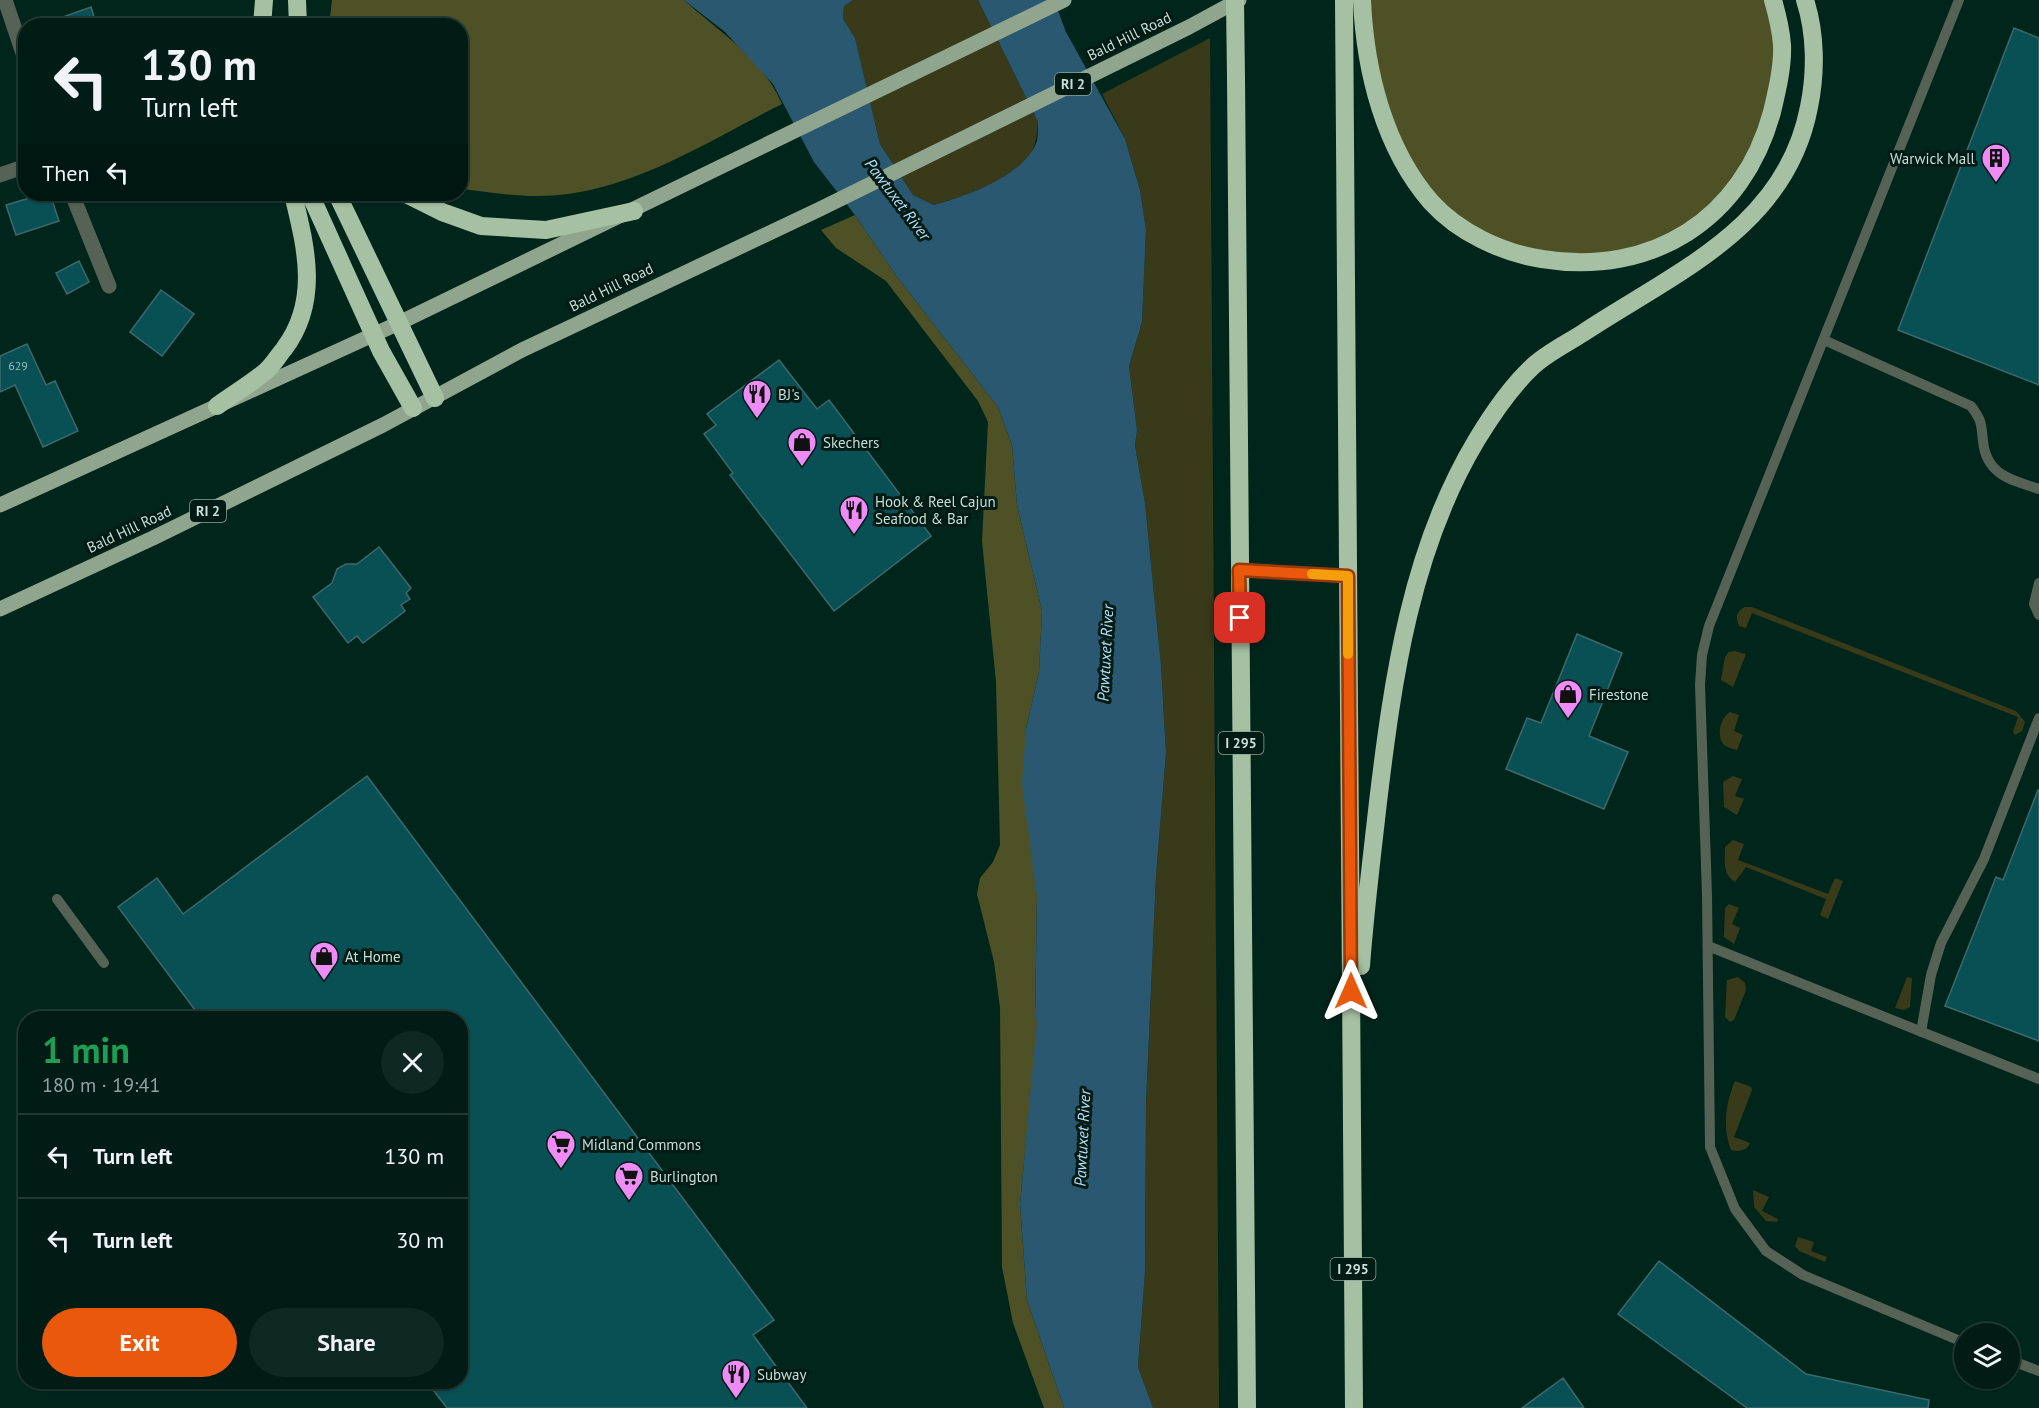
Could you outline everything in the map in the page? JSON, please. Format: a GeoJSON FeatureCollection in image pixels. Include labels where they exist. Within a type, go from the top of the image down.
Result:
{"type":"FeatureCollection","features":[{"type":"Feature","properties":{"kind":"highway"},"geometry":{"type":"LineString","coordinates":[[263,18],[264,0]]}},
{"type":"Feature","properties":{"kind":"highway"},"geometry":{"type":"LineString","coordinates":[[297,0],[298,18]]}},
{"type":"Feature","properties":{"kind":"highway","name":"I 295"},"geometry":{"type":"LineString","coordinates":[[1237,0],[1239,570],[1247,1408]]}},
{"type":"Feature","properties":{"kind":"highway","name":"I 295"},"geometry":{"type":"LineString","coordinates":[[1344,0],[1354,1408]]}},
{"type":"Feature","properties":{"kind":"highway"},"geometry":{"type":"LineString","coordinates":[[1362,0],[1363,22],[1373,77],[1391,143],[1410,175],[1432,204],[1460,227],[1492,245],[1526,257],[1563,263],[1598,262],[1634,256],[1670,243],[1703,224],[1750,169],[1765,136],[1777,93],[1782,46],[1773,0]]}},
{"type":"Feature","properties":{"kind":"highway"},"geometry":{"type":"LineString","coordinates":[[1352,1130],[1362,959],[1382,769],[1395,673],[1431,534],[1449,490],[1477,440],[1531,367],[1720,246],[1755,215],[1776,187],[1793,159],[1805,128],[1811,98],[1813,37],[1805,0]]}},
{"type":"Feature","properties":{"kind":"highway"},"geometry":{"type":"LineString","coordinates":[[216,406],[268,370],[293,338],[305,308],[309,285],[306,254],[295,201]]}},
{"type":"Feature","properties":{"kind":"highway"},"geometry":{"type":"LineString","coordinates":[[313,201],[375,335],[413,408]]}},
{"type":"Feature","properties":{"kind":"highway"},"geometry":{"type":"LineString","coordinates":[[340,201],[435,398]]}},
{"type":"Feature","properties":{"kind":"highway"},"geometry":{"type":"LineString","coordinates":[[420,201],[442,212],[481,226],[546,231],[634,211]]}},
{"type":"Feature","properties":{"kind":"main road"},"geometry":{"type":"LineString","coordinates":[[0,505],[399,324],[1064,0]]}},
{"type":"Feature","properties":{"kind":"main road","name":"Bald Hill Road"},"geometry":{"type":"LineString","coordinates":[[0,609],[153,538],[435,398],[533,345],[820,209],[1148,47],[1237,0]]}},
{"type":"Feature","properties":{"kind":"street"},"geometry":{"type":"LineString","coordinates":[[5,0],[18,38]]}},
{"type":"Feature","properties":{"kind":"street"},"geometry":{"type":"LineString","coordinates":[[0,175],[18,169]]}},
{"type":"Feature","properties":{"kind":"street"},"geometry":{"type":"LineString","coordinates":[[75,201],[109,286]]}},
{"type":"Feature","properties":{"kind":"lane"},"geometry":{"type":"LineString","coordinates":[[1954,1338],[1803,1275],[1766,1251],[1735,1209],[1710,1147],[1708,946],[1702,813],[1700,685],[1702,655],[1709,626],[1959,0]]}},
{"type":"Feature","properties":{"kind":"lane"},"geometry":{"type":"LineString","coordinates":[[1824,340],[1971,406],[1982,421],[1984,454],[1991,466],[2000,476],[2039,489]]}},
{"type":"Feature","properties":{"kind":"lane"},"geometry":{"type":"LineString","coordinates":[[1239,570],[1348,576]]}},
{"type":"Feature","properties":{"kind":"lane"},"geometry":{"type":"LineString","coordinates":[[2039,583],[2034,604],[2039,615]]}},
{"type":"Feature","properties":{"kind":"lane"},"geometry":{"type":"LineString","coordinates":[[1921,1032],[1941,943],[1984,859],[2039,718]]}},
{"type":"Feature","properties":{"kind":"lane"},"geometry":{"type":"LineString","coordinates":[[57,899],[104,963]]}},
{"type":"Feature","properties":{"kind":"lane"},"geometry":{"type":"LineString","coordinates":[[1708,946],[2039,1079]]}},
{"type":"Feature","properties":{"kind":"lane"},"geometry":{"type":"LineString","coordinates":[[2020,1364],[2039,1371]]}},
{"type":"Feature","properties":{"kind":"green space"},"geometry":{"type":"Polygon","coordinates":[[[332,0],[684,0],[752,59],[774,87],[782,104],[664,165],[601,187],[569,194],[536,196],[468,190],[468,18],[330,18],[332,0]]]}},
{"type":"Feature","properties":{"kind":"green space"},"geometry":{"type":"Polygon","coordinates":[[[853,0],[978,0],[1038,122],[1034,146],[1027,158],[997,181],[945,202],[934,205],[913,195],[880,144],[855,39],[843,19],[844,6],[853,0]]]}},
{"type":"Feature","properties":{"kind":"green space"},"geometry":{"type":"Polygon","coordinates":[[[1364,0],[1776,0],[1778,96],[1712,216],[1623,258],[1498,246],[1433,201],[1394,144],[1364,0]]]}},
{"type":"Feature","properties":{"kind":"green space"},"geometry":{"type":"Polygon","coordinates":[[[1210,38],[1219,1408],[1153,1408],[1138,1367],[1145,1272],[1146,1104],[1156,876],[1166,753],[1161,665],[1145,503],[1135,446],[1137,430],[1129,366],[1142,322],[1146,230],[1140,190],[1125,139],[1102,94],[1210,38]]]}},
{"type":"Feature","properties":{"kind":"green space"},"geometry":{"type":"Polygon","coordinates":[[[855,215],[897,277],[998,407],[1012,445],[1017,505],[1042,611],[1039,672],[1026,729],[1037,897],[1035,1018],[1038,1021],[1020,1204],[1027,1300],[1064,1408],[1044,1408],[1013,1323],[1002,1267],[1000,1008],[994,962],[977,894],[980,878],[993,862],[1000,845],[996,682],[982,541],[988,422],[978,401],[886,281],[836,248],[821,230],[855,215]]]}},
{"type":"Feature","properties":{"kind":"green space"},"geometry":{"type":"Polygon","coordinates":[[[1745,607],[1752,607],[2016,711],[2025,722],[2022,731],[2015,735],[2013,732],[2018,717],[1752,613],[1746,628],[1739,626],[1738,615],[1745,607]]]}},
{"type":"Feature","properties":{"kind":"green space"},"geometry":{"type":"Polygon","coordinates":[[[1729,652],[1746,654],[1733,687],[1721,680],[1725,657],[1729,652]]]}},
{"type":"Feature","properties":{"kind":"green space"},"geometry":{"type":"Polygon","coordinates":[[[1730,712],[1739,715],[1734,731],[1743,735],[1737,750],[1723,744],[1720,735],[1722,722],[1730,712]]]}},
{"type":"Feature","properties":{"kind":"green space"},"geometry":{"type":"Polygon","coordinates":[[[1733,776],[1742,779],[1735,796],[1744,799],[1737,815],[1724,807],[1723,782],[1733,776]]]}},
{"type":"Feature","properties":{"kind":"green space"},"geometry":{"type":"Polygon","coordinates":[[[1733,840],[1744,844],[1738,860],[1828,894],[1835,878],[1843,881],[1828,919],[1820,915],[1826,899],[1746,867],[1735,882],[1731,879],[1725,867],[1725,847],[1733,840]]]}},
{"type":"Feature","properties":{"kind":"green space"},"geometry":{"type":"Polygon","coordinates":[[[1729,904],[1739,908],[1732,924],[1740,928],[1734,944],[1724,937],[1725,908],[1729,904]]]}},
{"type":"Feature","properties":{"kind":"green space"},"geometry":{"type":"Polygon","coordinates":[[[1738,977],[1745,983],[1746,990],[1734,1020],[1730,1022],[1725,1017],[1727,980],[1738,977]]]}},
{"type":"Feature","properties":{"kind":"green space"},"geometry":{"type":"Polygon","coordinates":[[[1907,977],[1912,978],[1910,1007],[1904,1010],[1895,1008],[1907,977]]]}},
{"type":"Feature","properties":{"kind":"green space"},"geometry":{"type":"Polygon","coordinates":[[[1735,1081],[1751,1087],[1752,1090],[1734,1137],[1750,1143],[1747,1148],[1739,1151],[1731,1150],[1726,1124],[1727,1106],[1735,1081]]]}},
{"type":"Feature","properties":{"kind":"green space"},"geometry":{"type":"Polygon","coordinates":[[[1753,1190],[1769,1197],[1762,1211],[1778,1219],[1777,1222],[1766,1221],[1754,1207],[1753,1190]]]}},
{"type":"Feature","properties":{"kind":"green space"},"geometry":{"type":"Polygon","coordinates":[[[1798,1237],[1814,1242],[1811,1251],[1827,1257],[1825,1262],[1799,1251],[1795,1246],[1798,1237]]]}},
{"type":"Feature","properties":{"kind":"water","name":"Pawtuxet River"},"geometry":{"type":"Polygon","coordinates":[[[684,0],[853,0],[844,6],[843,19],[855,38],[880,144],[913,195],[934,205],[977,190],[1008,174],[1030,153],[1037,141],[1038,122],[978,0],[1054,0],[1066,32],[1125,139],[1140,190],[1146,230],[1142,322],[1129,366],[1137,430],[1135,446],[1145,503],[1161,665],[1166,753],[1156,876],[1146,1104],[1145,1272],[1138,1367],[1153,1408],[1064,1408],[1027,1300],[1020,1204],[1037,1022],[1035,1018],[1037,897],[1022,784],[1026,729],[1039,672],[1042,611],[1017,505],[1012,445],[998,407],[897,277],[855,215],[814,162],[773,84],[725,32],[684,0]]]}},
{"type":"Feature","properties":{"kind":"building"},"geometry":{"type":"Polygon","coordinates":[[[91,7],[94,18],[60,18],[91,7]]]}},
{"type":"Feature","properties":{"kind":"building","name":"Warwick Mall"},"geometry":{"type":"Polygon","coordinates":[[[2014,28],[2039,38],[2039,385],[1898,330],[2014,28]]]}},
{"type":"Feature","properties":{"kind":"building"},"geometry":{"type":"Polygon","coordinates":[[[19,201],[52,201],[59,221],[16,235],[6,205],[19,201]]]}},
{"type":"Feature","properties":{"kind":"building"},"geometry":{"type":"Polygon","coordinates":[[[79,261],[89,282],[67,294],[56,273],[79,261]]]}},
{"type":"Feature","properties":{"kind":"building"},"geometry":{"type":"Polygon","coordinates":[[[161,290],[194,314],[162,356],[130,332],[161,290]]]}},
{"type":"Feature","properties":{"kind":"building"},"geometry":{"type":"Polygon","coordinates":[[[27,344],[46,385],[55,381],[78,431],[43,447],[15,385],[0,392],[0,356],[27,344]]]}},
{"type":"Feature","properties":{"kind":"building"},"geometry":{"type":"Polygon","coordinates":[[[779,360],[817,409],[829,400],[931,536],[834,611],[730,475],[733,473],[704,434],[716,425],[707,414],[779,360]]]}},
{"type":"Feature","properties":{"kind":"building"},"geometry":{"type":"Polygon","coordinates":[[[379,547],[411,588],[406,593],[410,599],[401,605],[405,611],[363,643],[357,636],[348,643],[313,597],[332,583],[337,569],[346,564],[357,564],[379,547]]]}},
{"type":"Feature","properties":{"kind":"building","name":"Firestone"},"geometry":{"type":"Polygon","coordinates":[[[1577,634],[1622,653],[1589,736],[1628,752],[1604,809],[1506,769],[1527,718],[1541,723],[1577,634]]]}},
{"type":"Feature","properties":{"kind":"building","name":"Midland Commons"},"geometry":{"type":"Polygon","coordinates":[[[367,776],[774,1320],[753,1335],[807,1408],[447,1408],[432,1389],[468,1389],[468,1011],[196,1011],[118,907],[157,878],[183,914],[367,776]]]}},
{"type":"Feature","properties":{"kind":"building"},"geometry":{"type":"Polygon","coordinates":[[[2038,790],[2039,1041],[1945,1006],[1996,877],[2003,880],[2038,790]]]}},
{"type":"Feature","properties":{"kind":"building"},"geometry":{"type":"Polygon","coordinates":[[[1659,1261],[1806,1374],[1929,1400],[1928,1408],[1747,1408],[1618,1314],[1659,1261]]]}},
{"type":"Feature","properties":{"kind":"building"},"geometry":{"type":"Polygon","coordinates":[[[1563,1378],[1584,1408],[1522,1408],[1563,1378]]]}},
{"type":"Feature","properties":{"kind":"slow traffic"},"geometry":{"type":"LineString","coordinates":[[1312,574],[1348,576],[1348,654]]}},
{"type":"Feature","properties":{"kind":"place","name":"Warwick Mall"},"geometry":{"type":"Point","coordinates":[1996,184]}},
{"type":"Feature","properties":{"kind":"place","name":"BJ's"},"geometry":{"type":"Point","coordinates":[757,420]}},
{"type":"Feature","properties":{"kind":"place","name":"Skechers"},"geometry":{"type":"Point","coordinates":[802,468]}},
{"type":"Feature","properties":{"kind":"place","name":"Hook & Reel Cajun Seafood & Bar"},"geometry":{"type":"Point","coordinates":[854,536]}},
{"type":"Feature","properties":{"kind":"place","name":"Firestone"},"geometry":{"type":"Point","coordinates":[1568,720]}},
{"type":"Feature","properties":{"kind":"place","name":"At Home"},"geometry":{"type":"Point","coordinates":[324,982]}},
{"type":"Feature","properties":{"kind":"place","name":"Midland Commons"},"geometry":{"type":"Point","coordinates":[561,1170]}},
{"type":"Feature","properties":{"kind":"place","name":"Burlington"},"geometry":{"type":"Point","coordinates":[629,1202]}},
{"type":"Feature","properties":{"kind":"place","name":"Subway"},"geometry":{"type":"Point","coordinates":[736,1400]}},
{"type":"Feature","properties":{"kind":"route"},"geometry":{"type":"LineString","coordinates":[[1240,618],[1239,570],[1348,576],[1351,991]]}}]}
